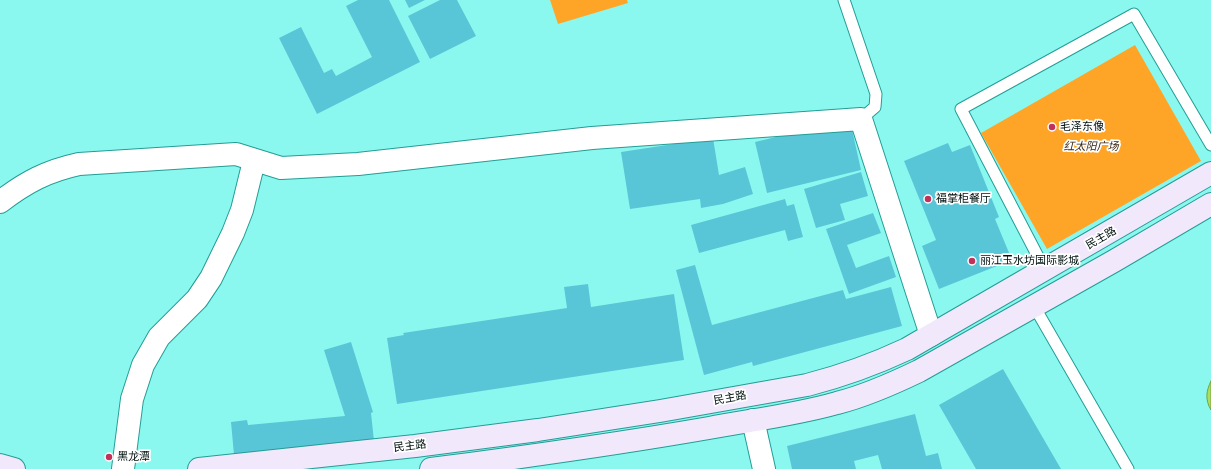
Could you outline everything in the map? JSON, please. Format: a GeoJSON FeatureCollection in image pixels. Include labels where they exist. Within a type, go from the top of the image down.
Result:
{"type":"FeatureCollection","features":[{"type":"Feature","properties":{"kind":"main road","name":"民主路"},"geometry":{"type":"LineString","coordinates":[[199,469],[415,446],[538,430],[807,385],[855,371],[907,349],[1211,173]]}},
{"type":"Feature","properties":{"kind":"main road"},"geometry":{"type":"LineString","coordinates":[[431,469],[664,436],[838,403],[919,372],[1211,204]]}},
{"type":"Feature","properties":{"kind":"main road"},"geometry":{"type":"LineString","coordinates":[[0,465],[14,469]]}},
{"type":"Feature","properties":{"kind":"street"},"geometry":{"type":"LineString","coordinates":[[0,202],[24,184],[42,175],[60,168],[79,164],[236,154],[254,161],[282,168],[358,164],[592,138],[861,119],[931,335]]}},
{"type":"Feature","properties":{"kind":"street"},"geometry":{"type":"LineString","coordinates":[[123,469],[132,399],[143,366],[159,336],[198,299],[214,273],[242,210],[254,161]]}},
{"type":"Feature","properties":{"kind":"street"},"geometry":{"type":"LineString","coordinates":[[753,420],[764,469]]}},
{"type":"Feature","properties":{"kind":"lane"},"geometry":{"type":"LineString","coordinates":[[844,0],[876,94],[875,107],[861,119]]}},
{"type":"Feature","properties":{"kind":"lane"},"geometry":{"type":"LineString","coordinates":[[1045,270],[961,109],[1134,14],[1209,138]]}},
{"type":"Feature","properties":{"kind":"lane"},"geometry":{"type":"LineString","coordinates":[[1034,306],[1128,469]]}},
{"type":"Feature","properties":{"kind":"green space"},"geometry":{"type":"Polygon","coordinates":[[[550,0],[627,0],[628,3],[558,24],[550,0]]]}},
{"type":"Feature","properties":{"kind":"green space","name":"红太阳广场"},"geometry":{"type":"Polygon","coordinates":[[[1135,45],[1201,161],[1047,249],[981,133],[1135,45]]]}},
{"type":"Feature","properties":{"kind":"shaded area"},"geometry":{"type":"Polygon","coordinates":[[[1211,381],[1211,410],[1207,396],[1211,381]]]}},
{"type":"Feature","properties":{"kind":"building"},"geometry":{"type":"Polygon","coordinates":[[[358,0],[389,0],[420,62],[317,114],[279,38],[301,27],[324,73],[332,69],[336,76],[372,57],[346,6],[358,0]]]}},
{"type":"Feature","properties":{"kind":"building"},"geometry":{"type":"Polygon","coordinates":[[[405,0],[425,0],[409,8],[405,0]]]}},
{"type":"Feature","properties":{"kind":"building"},"geometry":{"type":"Polygon","coordinates":[[[440,0],[457,0],[476,36],[430,59],[408,16],[440,0]]]}},
{"type":"Feature","properties":{"kind":"building"},"geometry":{"type":"Polygon","coordinates":[[[851,125],[861,170],[767,193],[755,142],[818,127],[851,125]]]}},
{"type":"Feature","properties":{"kind":"building"},"geometry":{"type":"Polygon","coordinates":[[[713,138],[719,175],[745,167],[753,194],[723,204],[701,208],[700,199],[630,209],[621,152],[713,138]]]}},
{"type":"Feature","properties":{"kind":"building"},"geometry":{"type":"Polygon","coordinates":[[[948,143],[952,152],[970,145],[999,217],[995,219],[1012,260],[939,289],[922,246],[936,240],[904,161],[948,143]]]}},
{"type":"Feature","properties":{"kind":"building"},"geometry":{"type":"Polygon","coordinates":[[[861,172],[868,196],[840,204],[845,220],[816,228],[804,189],[861,172]]]}},
{"type":"Feature","properties":{"kind":"building"},"geometry":{"type":"Polygon","coordinates":[[[785,199],[787,206],[794,204],[803,237],[788,241],[785,230],[699,253],[691,225],[785,199]]]}},
{"type":"Feature","properties":{"kind":"building"},"geometry":{"type":"Polygon","coordinates":[[[873,213],[881,233],[847,245],[856,268],[889,256],[896,277],[849,294],[826,229],[873,213]]]}},
{"type":"Feature","properties":{"kind":"building"},"geometry":{"type":"Polygon","coordinates":[[[695,265],[712,325],[843,290],[846,299],[891,287],[902,326],[753,366],[752,362],[704,375],[676,270],[695,265]]]}},
{"type":"Feature","properties":{"kind":"building"},"geometry":{"type":"Polygon","coordinates":[[[588,284],[591,307],[674,294],[684,360],[397,404],[387,338],[404,335],[403,333],[567,308],[564,287],[588,284]]]}},
{"type":"Feature","properties":{"kind":"building"},"geometry":{"type":"Polygon","coordinates":[[[351,342],[373,412],[371,413],[374,441],[234,455],[231,422],[247,420],[248,425],[345,416],[324,350],[351,342]]]}},
{"type":"Feature","properties":{"kind":"building"},"geometry":{"type":"Polygon","coordinates":[[[1003,369],[1061,469],[976,469],[939,405],[1003,369]]]}},
{"type":"Feature","properties":{"kind":"building"},"geometry":{"type":"Polygon","coordinates":[[[915,414],[926,456],[938,453],[942,469],[882,469],[878,455],[854,461],[856,469],[792,469],[787,446],[915,414]]]}},
{"type":"Feature","properties":{"kind":"place","name":"毛泽东像"},"geometry":{"type":"Point","coordinates":[1052,127]}},
{"type":"Feature","properties":{"kind":"place","name":"福掌柜餐厅"},"geometry":{"type":"Point","coordinates":[928,199]}},
{"type":"Feature","properties":{"kind":"place","name":"丽江玉水坊国际影城"},"geometry":{"type":"Point","coordinates":[972,261]}},
{"type":"Feature","properties":{"kind":"place","name":"黑龙潭"},"geometry":{"type":"Point","coordinates":[109,457]}}]}
